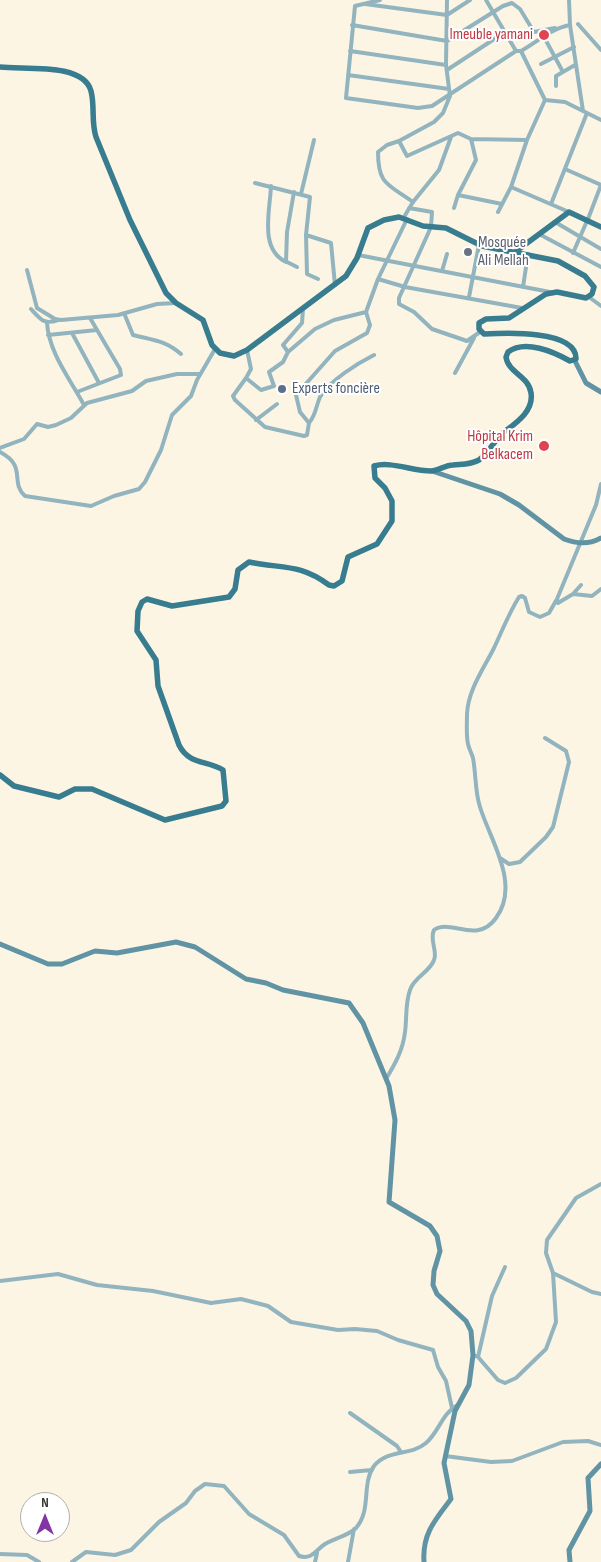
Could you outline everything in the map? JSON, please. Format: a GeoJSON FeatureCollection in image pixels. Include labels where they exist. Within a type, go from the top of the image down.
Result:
{"type":"FeatureCollection","features":[{"type":"Feature","properties":{"kind":"main road"},"geometry":{"type":"LineString","coordinates":[[0,67],[71,72],[88,83],[92,93],[92,124],[96,137],[130,220],[166,293],[176,303],[203,320],[215,349],[229,356],[247,350],[335,285],[349,272],[358,255],[368,228],[394,217],[406,218],[418,225],[450,229],[479,245],[558,260],[585,276],[594,287],[589,297],[581,298],[552,292],[539,297],[509,318],[482,320],[478,326],[480,332],[514,333],[561,339],[576,353],[574,360],[552,351],[533,348],[516,348],[508,352],[506,356],[510,367],[530,386],[531,399],[518,422],[499,437],[490,450],[479,460],[471,464],[450,465],[432,471],[386,464],[374,466],[375,478],[385,488],[392,500],[392,521],[377,544],[348,557],[342,581],[339,584],[329,585],[310,572],[302,570],[249,562],[238,570],[236,589],[229,597],[172,606],[147,599],[142,602],[138,611],[137,631],[156,660],[158,686],[179,745],[182,752],[192,759],[223,770],[226,801],[222,806],[165,820],[92,789],[75,789],[59,797],[14,786],[0,775]]}},
{"type":"Feature","properties":{"kind":"main road"},"geometry":{"type":"LineString","coordinates":[[515,252],[569,212],[601,226]]}},
{"type":"Feature","properties":{"kind":"street"},"geometry":{"type":"LineString","coordinates":[[380,0],[355,6],[346,98],[418,108],[432,106],[519,51],[544,38],[556,27]]}},
{"type":"Feature","properties":{"kind":"street"},"geometry":{"type":"LineString","coordinates":[[386,7],[387,0]]}},
{"type":"Feature","properties":{"kind":"street"},"geometry":{"type":"LineString","coordinates":[[412,202],[382,180],[378,171],[378,152],[387,145],[399,141],[434,122],[443,112],[450,96],[446,65],[447,0]]}},
{"type":"Feature","properties":{"kind":"street"},"geometry":{"type":"LineString","coordinates":[[360,4],[447,15],[470,0]]}},
{"type":"Feature","properties":{"kind":"street"},"geometry":{"type":"LineString","coordinates":[[486,0],[519,51],[545,100]]}},
{"type":"Feature","properties":{"kind":"street"},"geometry":{"type":"LineString","coordinates":[[550,204],[565,169],[585,112],[575,65],[569,0]]}},
{"type":"Feature","properties":{"kind":"street"},"geometry":{"type":"LineString","coordinates":[[352,25],[447,41],[503,6],[512,3],[520,10],[534,32],[570,25]]}},
{"type":"Feature","properties":{"kind":"street"},"geometry":{"type":"LineString","coordinates":[[578,24],[601,50]]}},
{"type":"Feature","properties":{"kind":"street"},"geometry":{"type":"LineString","coordinates":[[447,70],[505,32]]}},
{"type":"Feature","properties":{"kind":"street"},"geometry":{"type":"LineString","coordinates":[[544,38],[563,72]]}},
{"type":"Feature","properties":{"kind":"street"},"geometry":{"type":"LineString","coordinates":[[541,64],[574,47]]}},
{"type":"Feature","properties":{"kind":"street"},"geometry":{"type":"LineString","coordinates":[[350,52],[446,65]]}},
{"type":"Feature","properties":{"kind":"street"},"geometry":{"type":"LineString","coordinates":[[556,86],[556,76],[575,65]]}},
{"type":"Feature","properties":{"kind":"street"},"geometry":{"type":"LineString","coordinates":[[348,75],[449,90]]}},
{"type":"Feature","properties":{"kind":"street"},"geometry":{"type":"LineString","coordinates":[[545,100],[565,102],[601,120]]}},
{"type":"Feature","properties":{"kind":"street"},"geometry":{"type":"LineString","coordinates":[[498,212],[511,187],[527,140],[545,100]]}},
{"type":"Feature","properties":{"kind":"street"},"geometry":{"type":"LineString","coordinates":[[399,141],[407,156],[458,133],[471,139],[527,140]]}},
{"type":"Feature","properties":{"kind":"street"},"geometry":{"type":"LineString","coordinates":[[309,422],[297,404],[296,395],[299,389],[335,352],[367,333],[370,325],[366,312],[385,262],[412,202],[439,170],[452,135]]}},
{"type":"Feature","properties":{"kind":"street"},"geometry":{"type":"LineString","coordinates":[[454,208],[458,195],[476,160],[471,139]]}},
{"type":"Feature","properties":{"kind":"street"},"geometry":{"type":"LineString","coordinates":[[301,194],[314,140]]}},
{"type":"Feature","properties":{"kind":"street"},"geometry":{"type":"LineString","coordinates":[[565,169],[601,185],[573,253]]}},
{"type":"Feature","properties":{"kind":"street"},"geometry":{"type":"LineString","coordinates":[[256,184],[271,186],[310,197],[306,235],[306,274],[318,279]]}},
{"type":"Feature","properties":{"kind":"street"},"geometry":{"type":"LineString","coordinates":[[271,186],[269,246],[279,259],[297,267]]}},
{"type":"Feature","properties":{"kind":"street"},"geometry":{"type":"LineString","coordinates":[[511,187],[569,212]]}},
{"type":"Feature","properties":{"kind":"street"},"geometry":{"type":"LineString","coordinates":[[287,262],[287,232],[294,192]]}},
{"type":"Feature","properties":{"kind":"street"},"geometry":{"type":"LineString","coordinates":[[458,195],[502,204]]}},
{"type":"Feature","properties":{"kind":"street"},"geometry":{"type":"LineString","coordinates":[[409,208],[432,212],[431,227],[398,300],[399,304],[414,312],[429,327],[467,341],[474,338]]}},
{"type":"Feature","properties":{"kind":"street"},"geometry":{"type":"LineString","coordinates":[[555,222],[601,249]]}},
{"type":"Feature","properties":{"kind":"street"},"geometry":{"type":"LineString","coordinates":[[539,234],[601,267]]}},
{"type":"Feature","properties":{"kind":"street"},"geometry":{"type":"LineString","coordinates":[[306,235],[331,243],[335,285]]}},
{"type":"Feature","properties":{"kind":"street"},"geometry":{"type":"LineString","coordinates":[[469,297],[479,245]]}},
{"type":"Feature","properties":{"kind":"street"},"geometry":{"type":"LineString","coordinates":[[442,272],[448,254]]}},
{"type":"Feature","properties":{"kind":"street"},"geometry":{"type":"LineString","coordinates":[[523,287],[528,254]]}},
{"type":"Feature","properties":{"kind":"street"},"geometry":{"type":"LineString","coordinates":[[358,255],[385,262],[552,292]]}},
{"type":"Feature","properties":{"kind":"street"},"geometry":{"type":"LineString","coordinates":[[27,270],[37,308],[55,320],[90,318],[124,313],[157,304],[176,303]]}},
{"type":"Feature","properties":{"kind":"street"},"geometry":{"type":"LineString","coordinates":[[378,279],[405,287],[522,308]]}},
{"type":"Feature","properties":{"kind":"street"},"geometry":{"type":"LineString","coordinates":[[589,297],[601,306]]}},
{"type":"Feature","properties":{"kind":"street"},"geometry":{"type":"LineString","coordinates":[[31,309],[47,323],[48,335],[53,349],[84,405]]}},
{"type":"Feature","properties":{"kind":"street"},"geometry":{"type":"LineString","coordinates":[[288,352],[283,345],[302,323],[303,309]]}},
{"type":"Feature","properties":{"kind":"street"},"geometry":{"type":"LineString","coordinates":[[246,378],[261,390],[274,386],[269,372],[283,362],[288,352],[315,330],[334,320],[366,312]]}},
{"type":"Feature","properties":{"kind":"street"},"geometry":{"type":"LineString","coordinates":[[124,313],[133,335],[150,337],[170,344],[181,354]]}},
{"type":"Feature","properties":{"kind":"street"},"geometry":{"type":"LineString","coordinates":[[77,392],[120,375],[120,369],[90,318]]}},
{"type":"Feature","properties":{"kind":"street"},"geometry":{"type":"LineString","coordinates":[[47,323],[61,320]]}},
{"type":"Feature","properties":{"kind":"street"},"geometry":{"type":"LineString","coordinates":[[48,335],[97,330]]}},
{"type":"Feature","properties":{"kind":"street"},"geometry":{"type":"LineString","coordinates":[[72,332],[99,383]]}},
{"type":"Feature","properties":{"kind":"street"},"geometry":{"type":"LineString","coordinates":[[454,373],[474,338],[480,332]]}},
{"type":"Feature","properties":{"kind":"street"},"geometry":{"type":"LineString","coordinates":[[0,452],[14,462],[18,470],[18,485],[25,496],[91,506],[114,496],[134,492],[145,482],[161,450],[172,415],[191,396],[200,374],[215,349]]}},
{"type":"Feature","properties":{"kind":"street"},"geometry":{"type":"LineString","coordinates":[[247,350],[251,369],[233,396],[265,427],[300,437],[307,435],[309,422],[323,392],[346,371],[374,355]]}},
{"type":"Feature","properties":{"kind":"street"},"geometry":{"type":"LineString","coordinates":[[574,360],[586,383],[601,392]]}},
{"type":"Feature","properties":{"kind":"street"},"geometry":{"type":"LineString","coordinates":[[0,448],[24,439],[37,424],[48,427],[71,418],[84,405],[132,391],[142,383],[155,378],[176,374],[200,374]]}},
{"type":"Feature","properties":{"kind":"street"},"geometry":{"type":"LineString","coordinates":[[256,420],[277,404]]}},
{"type":"Feature","properties":{"kind":"street"},"geometry":{"type":"LineString","coordinates":[[432,471],[500,494],[519,505],[564,539],[590,543],[601,538]]}},
{"type":"Feature","properties":{"kind":"street"},"geometry":{"type":"LineString","coordinates":[[386,1079],[398,1058],[404,1042],[405,1011],[412,985],[434,960],[436,954],[432,940],[434,930],[440,927],[466,932],[478,930],[496,920],[501,911],[505,889],[500,858],[480,808],[473,758],[467,742],[467,711],[482,667],[519,597],[526,598],[530,612],[540,617],[549,612],[557,600],[581,543],[601,484]]}},
{"type":"Feature","properties":{"kind":"street"},"geometry":{"type":"LineString","coordinates":[[557,600],[558,603],[573,594],[581,585]]}},
{"type":"Feature","properties":{"kind":"street"},"geometry":{"type":"LineString","coordinates":[[573,594],[592,596],[601,589]]}},
{"type":"Feature","properties":{"kind":"street"},"geometry":{"type":"LineString","coordinates":[[500,858],[509,864],[520,862],[546,837],[553,827],[569,762],[566,752],[545,738]]}},
{"type":"Feature","properties":{"kind":"street"},"geometry":{"type":"LineString","coordinates":[[0,944],[48,964],[62,964],[95,951],[117,953],[176,942],[195,947],[246,979],[266,983],[283,990],[349,1003],[363,1023],[386,1079],[395,1120],[389,1202],[430,1226],[436,1236],[440,1256],[434,1271],[433,1285],[436,1294],[469,1325],[472,1331],[475,1356],[498,1380],[505,1384],[516,1378],[546,1349],[556,1322],[553,1273],[546,1253],[547,1240],[576,1198],[601,1184]]}},
{"type":"Feature","properties":{"kind":"street"},"geometry":{"type":"LineString","coordinates":[[424,1562],[423,1545],[435,1521],[451,1498],[444,1463],[445,1456],[458,1405],[469,1385],[492,1296],[505,1267]]}},
{"type":"Feature","properties":{"kind":"street"},"geometry":{"type":"LineString","coordinates":[[553,1273],[592,1292],[601,1294]]}},
{"type":"Feature","properties":{"kind":"street"},"geometry":{"type":"LineString","coordinates":[[0,1281],[58,1274],[97,1285],[154,1292],[210,1303],[241,1299],[268,1306],[291,1322],[338,1330],[377,1331],[398,1340],[433,1350],[438,1367],[446,1381],[452,1408]]}},
{"type":"Feature","properties":{"kind":"street"},"geometry":{"type":"LineString","coordinates":[[72,1562],[86,1552],[115,1555],[131,1550],[159,1522],[186,1503],[195,1491],[205,1484],[224,1486],[249,1514],[284,1535],[300,1556],[309,1556],[316,1553],[333,1539],[354,1529],[362,1519],[366,1508],[372,1470],[378,1461],[401,1452],[417,1449],[426,1443],[452,1408],[458,1405]]}},
{"type":"Feature","properties":{"kind":"street"},"geometry":{"type":"LineString","coordinates":[[350,1413],[397,1446],[401,1452]]}},
{"type":"Feature","properties":{"kind":"street"},"geometry":{"type":"LineString","coordinates":[[445,1456],[490,1462],[512,1461],[563,1442],[588,1441],[601,1445]]}},
{"type":"Feature","properties":{"kind":"street"},"geometry":{"type":"LineString","coordinates":[[570,1562],[569,1550],[590,1511],[588,1478],[601,1464]]}},
{"type":"Feature","properties":{"kind":"street"},"geometry":{"type":"LineString","coordinates":[[350,1472],[372,1470]]}},
{"type":"Feature","properties":{"kind":"street"},"geometry":{"type":"LineString","coordinates":[[348,1562],[354,1529]]}},
{"type":"Feature","properties":{"kind":"street"},"geometry":{"type":"LineString","coordinates":[[315,1562],[316,1553]]}},
{"type":"Feature","properties":{"kind":"street"},"geometry":{"type":"LineString","coordinates":[[0,1554],[27,1555],[38,1562]]}},
{"type":"Feature","properties":{"kind":"place","name":"Imeuble yamani"},"geometry":{"type":"Point","coordinates":[544,35]}},
{"type":"Feature","properties":{"kind":"place","name":"Mosquée Ali Mellah"},"geometry":{"type":"Point","coordinates":[468,252]}},
{"type":"Feature","properties":{"kind":"place","name":"Experts foncière"},"geometry":{"type":"Point","coordinates":[282,389]}},
{"type":"Feature","properties":{"kind":"place","name":"Hôpital Krim Belkacem"},"geometry":{"type":"Point","coordinates":[544,446]}}]}
